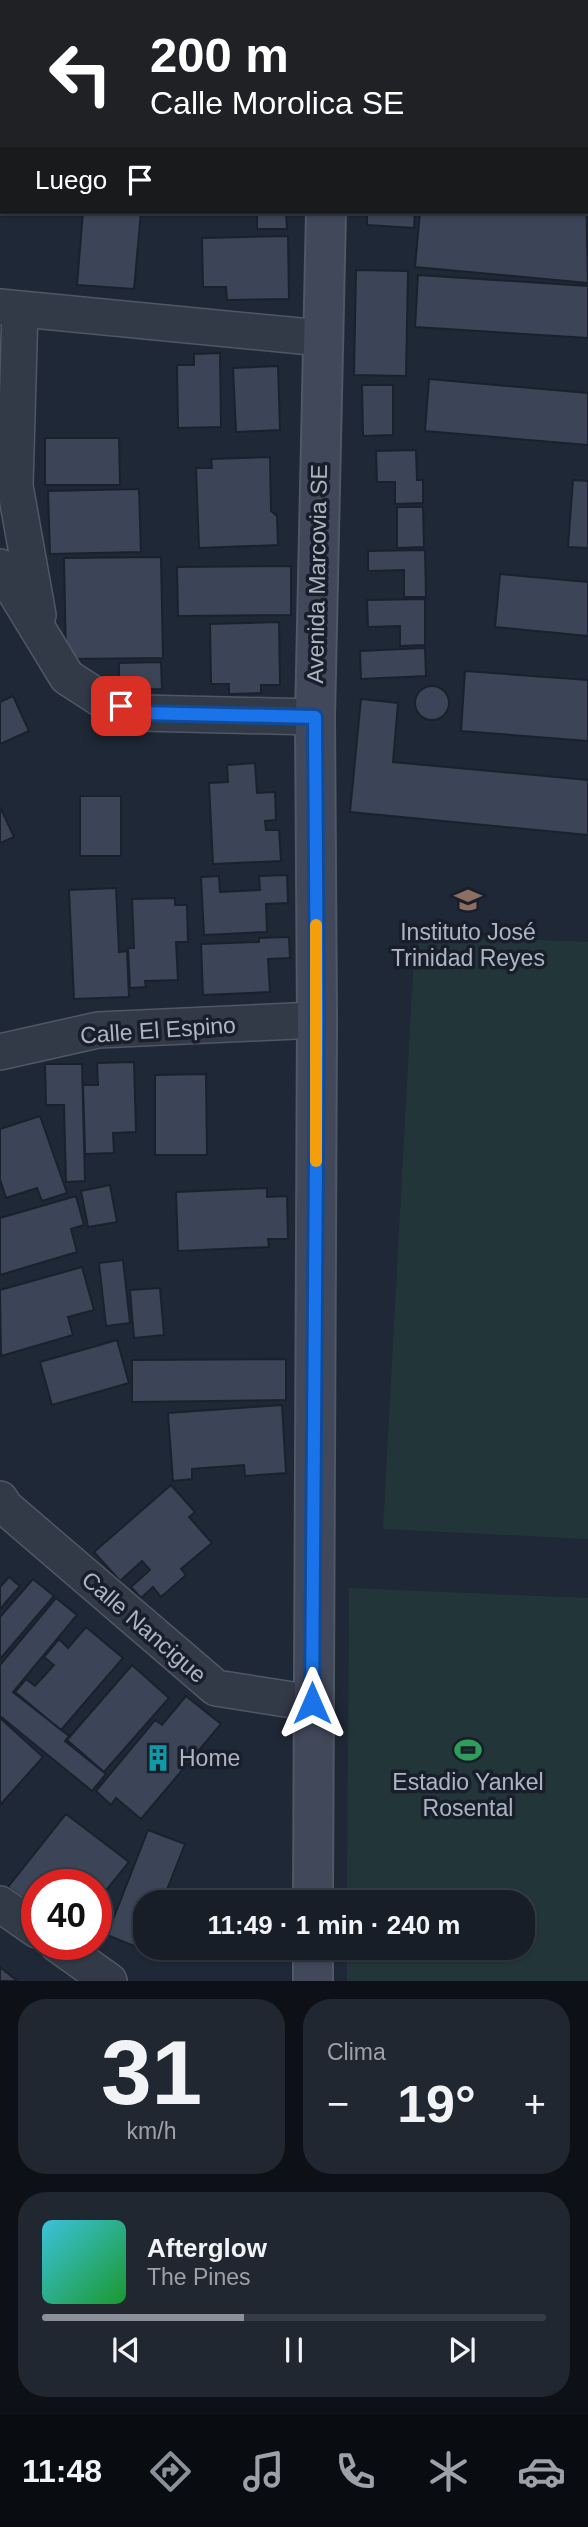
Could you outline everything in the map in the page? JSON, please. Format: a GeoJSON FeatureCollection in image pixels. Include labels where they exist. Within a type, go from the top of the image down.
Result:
{"type":"FeatureCollection","features":[{"type":"Feature","properties":{"kind":"street","name":"Avenida Marcovia SE"},"geometry":{"type":"LineString","coordinates":[[313,1890],[317,1020],[315,717],[321,338],[326,214]]}},
{"type":"Feature","properties":{"kind":"street"},"geometry":{"type":"LineString","coordinates":[[42,635],[8,489],[10,308],[321,338]]}},
{"type":"Feature","properties":{"kind":"street"},"geometry":{"type":"LineString","coordinates":[[0,567],[66,677],[101,699],[142,713],[315,717]]}},
{"type":"Feature","properties":{"kind":"street","name":"Calle El Espino"},"geometry":{"type":"LineString","coordinates":[[0,1052],[98,1030],[317,1020]]}},
{"type":"Feature","properties":{"kind":"street","name":"Calle Nancigue"},"geometry":{"type":"LineString","coordinates":[[0,1499],[5,1507],[215,1688],[312,1703]]}},
{"type":"Feature","properties":{"kind":"street"},"geometry":{"type":"LineString","coordinates":[[0,1904],[21,1919]]}},
{"type":"Feature","properties":{"kind":"street"},"geometry":{"type":"LineString","coordinates":[[79,1960],[109,1981]]}},
{"type":"Feature","properties":{"kind":"street"},"geometry":{"type":"LineString","coordinates":[[313,1960],[313,1981]]}},
{"type":"Feature","properties":{"kind":"green space"},"geometry":{"type":"Polygon","coordinates":[[[415,935],[588,942],[588,1539],[383,1529],[415,935]]]}},
{"type":"Feature","properties":{"kind":"green space","name":"Estadio Yankel Rosental"},"geometry":{"type":"Polygon","coordinates":[[[349,1588],[588,1598],[588,1981],[347,1981],[347,1960],[535,1960],[535,1890],[347,1890],[349,1588]]]}},
{"type":"Feature","properties":{"kind":"building"},"geometry":{"type":"Polygon","coordinates":[[[83,214],[141,214],[134,289],[77,285],[83,214]]]}},
{"type":"Feature","properties":{"kind":"building"},"geometry":{"type":"Polygon","coordinates":[[[257,214],[286,214],[287,229],[257,229],[257,214]]]}},
{"type":"Feature","properties":{"kind":"building"},"geometry":{"type":"Polygon","coordinates":[[[367,214],[415,214],[414,228],[367,225],[367,214]]]}},
{"type":"Feature","properties":{"kind":"building"},"geometry":{"type":"Polygon","coordinates":[[[420,214],[587,214],[588,283],[415,267],[420,214]]]}},
{"type":"Feature","properties":{"kind":"building"},"geometry":{"type":"Polygon","coordinates":[[[288,236],[289,299],[227,300],[226,287],[203,287],[202,238],[288,236]]]}},
{"type":"Feature","properties":{"kind":"building"},"geometry":{"type":"Polygon","coordinates":[[[356,270],[408,271],[406,376],[354,375],[356,270]]]}},
{"type":"Feature","properties":{"kind":"building"},"geometry":{"type":"Polygon","coordinates":[[[418,275],[588,286],[588,338],[415,327],[418,275]]]}},
{"type":"Feature","properties":{"kind":"building"},"geometry":{"type":"Polygon","coordinates":[[[220,353],[221,427],[178,428],[177,365],[194,365],[194,354],[220,353]]]}},
{"type":"Feature","properties":{"kind":"building"},"geometry":{"type":"Polygon","coordinates":[[[278,366],[280,430],[236,432],[233,368],[278,366]]]}},
{"type":"Feature","properties":{"kind":"building"},"geometry":{"type":"Polygon","coordinates":[[[429,379],[588,393],[588,445],[425,431],[429,379]]]}},
{"type":"Feature","properties":{"kind":"building"},"geometry":{"type":"Polygon","coordinates":[[[362,385],[393,385],[393,435],[363,436],[362,385]]]}},
{"type":"Feature","properties":{"kind":"building"},"geometry":{"type":"Polygon","coordinates":[[[45,438],[119,438],[120,485],[45,485],[45,438]]]}},
{"type":"Feature","properties":{"kind":"building"},"geometry":{"type":"Polygon","coordinates":[[[416,450],[417,480],[423,480],[423,503],[395,504],[395,482],[377,482],[376,451],[416,450]]]}},
{"type":"Feature","properties":{"kind":"building"},"geometry":{"type":"Polygon","coordinates":[[[270,457],[271,511],[277,516],[278,545],[199,548],[196,468],[212,468],[211,459],[270,457]]]}},
{"type":"Feature","properties":{"kind":"building"},"geometry":{"type":"Polygon","coordinates":[[[573,480],[588,481],[588,548],[568,547],[573,480]]]}},
{"type":"Feature","properties":{"kind":"building"},"geometry":{"type":"Polygon","coordinates":[[[139,489],[141,552],[50,554],[48,491],[139,489]]]}},
{"type":"Feature","properties":{"kind":"building"},"geometry":{"type":"Polygon","coordinates":[[[397,507],[423,507],[424,547],[397,548],[397,507]]]}},
{"type":"Feature","properties":{"kind":"building"},"geometry":{"type":"Polygon","coordinates":[[[425,550],[426,597],[404,597],[404,570],[368,571],[368,551],[425,550]]]}},
{"type":"Feature","properties":{"kind":"building"},"geometry":{"type":"Polygon","coordinates":[[[161,557],[163,658],[66,659],[64,558],[161,557]]]}},
{"type":"Feature","properties":{"kind":"building"},"geometry":{"type":"Polygon","coordinates":[[[291,566],[291,615],[178,616],[177,567],[291,566]]]}},
{"type":"Feature","properties":{"kind":"building"},"geometry":{"type":"Polygon","coordinates":[[[500,574],[588,582],[588,636],[495,627],[500,574]]]}},
{"type":"Feature","properties":{"kind":"building"},"geometry":{"type":"Polygon","coordinates":[[[425,599],[425,645],[400,646],[400,626],[368,627],[367,600],[425,599]]]}},
{"type":"Feature","properties":{"kind":"building"},"geometry":{"type":"Polygon","coordinates":[[[279,622],[280,685],[261,685],[261,693],[229,694],[229,684],[211,684],[210,624],[279,622]]]}},
{"type":"Feature","properties":{"kind":"building"},"geometry":{"type":"Polygon","coordinates":[[[425,648],[426,676],[361,679],[360,651],[425,648]]]}},
{"type":"Feature","properties":{"kind":"building"},"geometry":{"type":"Polygon","coordinates":[[[161,662],[162,689],[119,690],[119,663],[161,662]]]}},
{"type":"Feature","properties":{"kind":"building"},"geometry":{"type":"Polygon","coordinates":[[[465,671],[588,680],[588,741],[461,731],[465,671]]]}},
{"type":"Feature","properties":{"kind":"building"},"geometry":{"type":"Polygon","coordinates":[[[432,686],[444,691],[449,703],[444,715],[432,720],[420,715],[415,703],[420,691],[432,686]]]}},
{"type":"Feature","properties":{"kind":"building"},"geometry":{"type":"Polygon","coordinates":[[[13,696],[29,731],[0,744],[0,702],[13,696]]]}},
{"type":"Feature","properties":{"kind":"building"},"geometry":{"type":"Polygon","coordinates":[[[361,699],[398,703],[393,762],[588,780],[588,835],[350,812],[361,699]]]}},
{"type":"Feature","properties":{"kind":"building"},"geometry":{"type":"Polygon","coordinates":[[[255,763],[257,793],[275,792],[276,820],[265,821],[266,830],[279,830],[281,861],[213,864],[209,783],[228,782],[227,765],[255,763]]]}},
{"type":"Feature","properties":{"kind":"building"},"geometry":{"type":"Polygon","coordinates":[[[80,796],[121,796],[121,856],[80,856],[80,796]]]}},
{"type":"Feature","properties":{"kind":"building"},"geometry":{"type":"Polygon","coordinates":[[[0,807],[14,837],[0,843],[0,807]]]}},
{"type":"Feature","properties":{"kind":"building"},"geometry":{"type":"Polygon","coordinates":[[[287,875],[288,903],[266,904],[267,932],[204,935],[201,877],[219,876],[220,892],[260,890],[259,876],[287,875]]]}},
{"type":"Feature","properties":{"kind":"building"},"geometry":{"type":"Polygon","coordinates":[[[116,888],[119,952],[127,951],[129,997],[74,999],[69,890],[116,888]]]}},
{"type":"Feature","properties":{"kind":"building"},"geometry":{"type":"Polygon","coordinates":[[[175,898],[175,905],[187,905],[188,942],[176,942],[178,980],[145,981],[146,987],[130,988],[128,948],[134,948],[132,899],[175,898]]]}},
{"type":"Feature","properties":{"kind":"building"},"geometry":{"type":"Polygon","coordinates":[[[289,937],[290,958],[268,959],[270,992],[203,995],[201,944],[259,942],[259,938],[289,937]]]}},
{"type":"Feature","properties":{"kind":"building"},"geometry":{"type":"Polygon","coordinates":[[[134,1062],[136,1132],[113,1133],[114,1153],[85,1154],[83,1085],[98,1085],[97,1063],[134,1062]]]}},
{"type":"Feature","properties":{"kind":"building"},"geometry":{"type":"Polygon","coordinates":[[[45,1064],[82,1064],[85,1181],[66,1182],[64,1105],[46,1105],[45,1064]]]}},
{"type":"Feature","properties":{"kind":"building"},"geometry":{"type":"Polygon","coordinates":[[[206,1074],[207,1155],[155,1155],[155,1075],[206,1074]]]}},
{"type":"Feature","properties":{"kind":"building"},"geometry":{"type":"Polygon","coordinates":[[[40,1116],[67,1193],[42,1201],[37,1188],[6,1198],[0,1179],[0,1129],[40,1116]]]}},
{"type":"Feature","properties":{"kind":"building"},"geometry":{"type":"Polygon","coordinates":[[[110,1185],[117,1222],[88,1227],[81,1191],[110,1185]]]}},
{"type":"Feature","properties":{"kind":"building"},"geometry":{"type":"Polygon","coordinates":[[[267,1188],[267,1197],[287,1196],[288,1239],[268,1239],[269,1247],[178,1251],[176,1192],[267,1188]]]}},
{"type":"Feature","properties":{"kind":"building"},"geometry":{"type":"Polygon","coordinates":[[[76,1196],[84,1225],[71,1229],[77,1252],[0,1275],[0,1218],[76,1196]]]}},
{"type":"Feature","properties":{"kind":"building"},"geometry":{"type":"Polygon","coordinates":[[[123,1260],[130,1323],[106,1326],[99,1263],[123,1260]]]}},
{"type":"Feature","properties":{"kind":"building"},"geometry":{"type":"Polygon","coordinates":[[[82,1267],[94,1310],[68,1317],[73,1335],[1,1356],[0,1290],[82,1267]]]}},
{"type":"Feature","properties":{"kind":"building"},"geometry":{"type":"Polygon","coordinates":[[[160,1288],[164,1335],[134,1338],[130,1290],[160,1288]]]}},
{"type":"Feature","properties":{"kind":"building"},"geometry":{"type":"Polygon","coordinates":[[[117,1340],[129,1383],[52,1405],[40,1362],[117,1340]]]}},
{"type":"Feature","properties":{"kind":"building"},"geometry":{"type":"Polygon","coordinates":[[[286,1359],[286,1400],[132,1402],[132,1360],[286,1359]]]}},
{"type":"Feature","properties":{"kind":"building"},"geometry":{"type":"Polygon","coordinates":[[[282,1405],[286,1473],[245,1476],[244,1465],[192,1469],[192,1479],[173,1481],[168,1413],[282,1405]]]}},
{"type":"Feature","properties":{"kind":"building"},"geometry":{"type":"Polygon","coordinates":[[[171,1485],[195,1512],[189,1517],[212,1543],[181,1569],[186,1575],[161,1597],[153,1587],[141,1598],[131,1587],[150,1570],[142,1561],[120,1581],[94,1552],[171,1485]]]}},
{"type":"Feature","properties":{"kind":"building"},"geometry":{"type":"Polygon","coordinates":[[[9,1577],[20,1586],[0,1609],[0,1587],[9,1577]]]}},
{"type":"Feature","properties":{"kind":"building"},"geometry":{"type":"Polygon","coordinates":[[[33,1579],[54,1596],[0,1659],[0,1617],[33,1579]]]}},
{"type":"Feature","properties":{"kind":"building"},"geometry":{"type":"Polygon","coordinates":[[[56,1598],[77,1615],[13,1692],[69,1736],[65,1741],[106,1774],[92,1791],[0,1716],[0,1665],[56,1598]]]}},
{"type":"Feature","properties":{"kind":"building"},"geometry":{"type":"Polygon","coordinates":[[[86,1627],[123,1658],[61,1730],[15,1692],[26,1679],[35,1686],[54,1665],[44,1657],[59,1639],[68,1648],[86,1627]]]}},
{"type":"Feature","properties":{"kind":"building"},"geometry":{"type":"Polygon","coordinates":[[[132,1665],[169,1698],[104,1772],[67,1740],[132,1665]]]}},
{"type":"Feature","properties":{"kind":"building","name":"Home"},"geometry":{"type":"Polygon","coordinates":[[[186,1696],[221,1724],[141,1819],[116,1798],[111,1805],[96,1791],[155,1720],[162,1725],[186,1696]]]}},
{"type":"Feature","properties":{"kind":"building"},"geometry":{"type":"Polygon","coordinates":[[[0,1718],[43,1757],[0,1805],[0,1718]]]}},
{"type":"Feature","properties":{"kind":"building"},"geometry":{"type":"Polygon","coordinates":[[[66,1814],[129,1862],[112,1883],[112,1869],[22,1869],[66,1814]]]}},
{"type":"Feature","properties":{"kind":"building"},"geometry":{"type":"Polygon","coordinates":[[[148,1830],[185,1844],[167,1890],[133,1890],[133,1946],[112,1937],[112,1922],[148,1830]]]}},
{"type":"Feature","properties":{"kind":"building"},"geometry":{"type":"Polygon","coordinates":[[[21,1871],[21,1897],[8,1887],[21,1871]]]}},
{"type":"Feature","properties":{"kind":"building"},"geometry":{"type":"Polygon","coordinates":[[[0,1967],[16,1980],[0,1981],[0,1967]]]}},
{"type":"Feature","properties":{"kind":"slow traffic"},"geometry":{"type":"LineString","coordinates":[[316,925],[316,1161]]}},
{"type":"Feature","properties":{"kind":"place","name":"Instituto José Trinidad Reyes"},"geometry":{"type":"Point","coordinates":[468,900]}},
{"type":"Feature","properties":{"kind":"place","name":"Estadio Yankel Rosental"},"geometry":{"type":"Point","coordinates":[468,1750]}},
{"type":"Feature","properties":{"kind":"place","name":"Home"},"geometry":{"type":"Point","coordinates":[158,1758]}},
{"type":"Feature","properties":{"kind":"route"},"geometry":{"type":"LineString","coordinates":[[121,706],[142,713],[315,717],[317,1020],[312,1703]]}}]}
